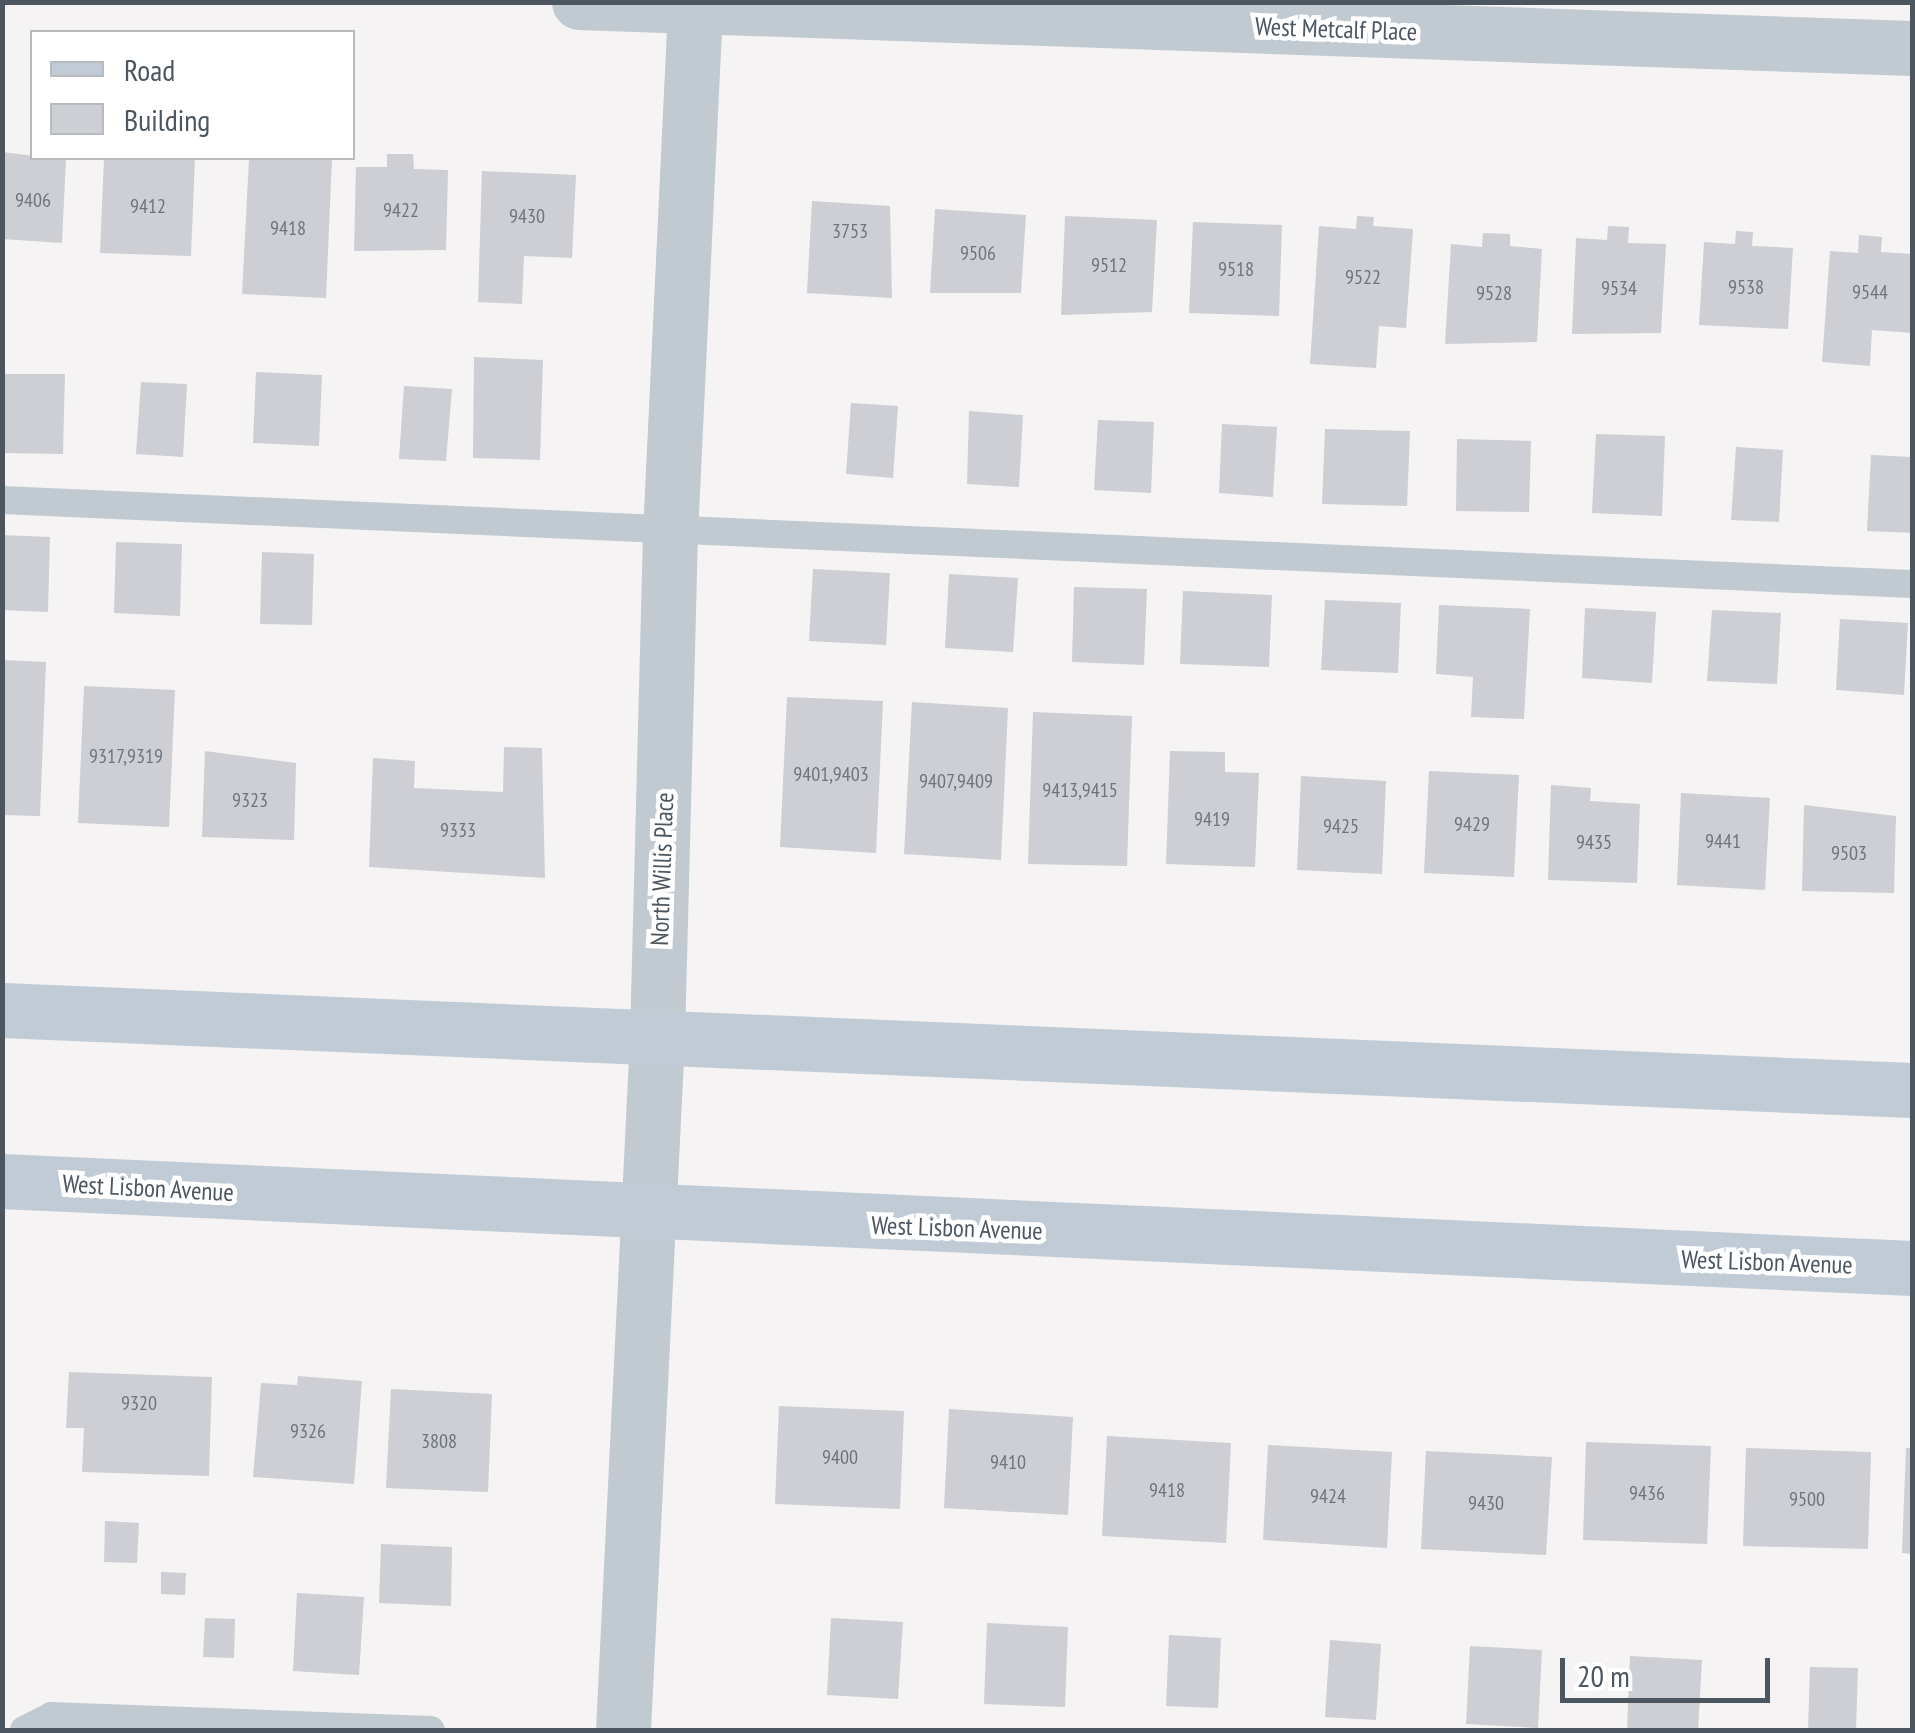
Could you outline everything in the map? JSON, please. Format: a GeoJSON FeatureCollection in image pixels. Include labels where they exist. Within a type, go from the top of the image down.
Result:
{"type":"FeatureCollection","features":[{"type":"Feature","properties":{"kind":"main road"},"geometry":{"type":"LineString","coordinates":[[2,1010],[1912,1090]]}},
{"type":"Feature","properties":{"kind":"main road","name":"West Lisbon Avenue"},"geometry":{"type":"LineString","coordinates":[[2,1180],[648,1214],[1912,1268]]}},
{"type":"Feature","properties":{"kind":"street","name":"West Metcalf Place"},"geometry":{"type":"LineString","coordinates":[[579,2],[1912,48]]}},
{"type":"Feature","properties":{"kind":"street","name":"North Willis Place"},"geometry":{"type":"LineString","coordinates":[[623,1730],[657,1037],[670,534],[695,8]]}},
{"type":"Feature","properties":{"kind":"lane"},"geometry":{"type":"LineString","coordinates":[[2,500],[670,534],[1912,584]]}},
{"type":"Feature","properties":{"kind":"lane"},"geometry":{"type":"LineString","coordinates":[[24,1730],[51,1716],[431,1730]]}},
{"type":"Feature","properties":{"kind":"building"},"geometry":{"type":"Polygon","coordinates":[[[2,152],[30,156],[30,160],[66,160],[62,243],[2,239],[2,152]]]}},
{"type":"Feature","properties":{"kind":"building"},"geometry":{"type":"Polygon","coordinates":[[[387,154],[413,154],[414,169],[448,170],[446,250],[354,251],[356,167],[387,167],[387,154]]]}},
{"type":"Feature","properties":{"kind":"building"},"geometry":{"type":"Polygon","coordinates":[[[104,160],[195,160],[191,256],[100,253],[104,160]]]}},
{"type":"Feature","properties":{"kind":"building"},"geometry":{"type":"Polygon","coordinates":[[[249,160],[332,160],[326,298],[242,294],[249,160]]]}},
{"type":"Feature","properties":{"kind":"building"},"geometry":{"type":"Polygon","coordinates":[[[482,171],[576,175],[572,258],[524,256],[522,304],[478,302],[482,171]]]}},
{"type":"Feature","properties":{"kind":"building"},"geometry":{"type":"Polygon","coordinates":[[[812,201],[890,206],[892,298],[807,293],[812,201]]]}},
{"type":"Feature","properties":{"kind":"building"},"geometry":{"type":"Polygon","coordinates":[[[935,209],[1026,215],[1021,293],[930,293],[935,209]]]}},
{"type":"Feature","properties":{"kind":"building"},"geometry":{"type":"Polygon","coordinates":[[[1065,216],[1157,220],[1152,312],[1061,315],[1065,216]]]}},
{"type":"Feature","properties":{"kind":"building"},"geometry":{"type":"Polygon","coordinates":[[[1357,216],[1374,217],[1373,226],[1413,229],[1406,328],[1379,326],[1376,368],[1310,364],[1319,226],[1356,229],[1357,216]]]}},
{"type":"Feature","properties":{"kind":"building"},"geometry":{"type":"Polygon","coordinates":[[[1193,222],[1282,225],[1279,316],[1189,313],[1193,222]]]}},
{"type":"Feature","properties":{"kind":"building"},"geometry":{"type":"Polygon","coordinates":[[[1608,226],[1629,227],[1628,243],[1666,244],[1661,333],[1572,334],[1576,238],[1607,240],[1608,226]]]}},
{"type":"Feature","properties":{"kind":"building"},"geometry":{"type":"Polygon","coordinates":[[[1736,231],[1753,232],[1752,246],[1793,248],[1788,329],[1699,325],[1704,242],[1735,244],[1736,231]]]}},
{"type":"Feature","properties":{"kind":"building"},"geometry":{"type":"Polygon","coordinates":[[[1483,233],[1510,234],[1510,246],[1542,249],[1537,342],[1445,344],[1451,244],[1482,247],[1483,233]]]}},
{"type":"Feature","properties":{"kind":"building"},"geometry":{"type":"Polygon","coordinates":[[[1859,235],[1882,237],[1881,252],[1912,254],[1912,333],[1872,330],[1870,366],[1822,362],[1830,251],[1858,253],[1859,235]]]}},
{"type":"Feature","properties":{"kind":"building"},"geometry":{"type":"Polygon","coordinates":[[[474,357],[543,360],[540,460],[473,458],[474,357]]]}},
{"type":"Feature","properties":{"kind":"building"},"geometry":{"type":"Polygon","coordinates":[[[256,372],[322,375],[319,446],[253,443],[256,372]]]}},
{"type":"Feature","properties":{"kind":"building"},"geometry":{"type":"Polygon","coordinates":[[[2,374],[65,374],[63,454],[2,453],[2,374]]]}},
{"type":"Feature","properties":{"kind":"building"},"geometry":{"type":"Polygon","coordinates":[[[141,382],[187,384],[183,457],[136,454],[141,382]]]}},
{"type":"Feature","properties":{"kind":"building"},"geometry":{"type":"Polygon","coordinates":[[[404,386],[452,389],[446,461],[399,459],[404,386]]]}},
{"type":"Feature","properties":{"kind":"building"},"geometry":{"type":"Polygon","coordinates":[[[851,403],[898,406],[893,478],[846,474],[851,403]]]}},
{"type":"Feature","properties":{"kind":"building"},"geometry":{"type":"Polygon","coordinates":[[[969,411],[1023,415],[1019,487],[967,484],[969,411]]]}},
{"type":"Feature","properties":{"kind":"building"},"geometry":{"type":"Polygon","coordinates":[[[1098,420],[1154,422],[1151,493],[1094,490],[1098,420]]]}},
{"type":"Feature","properties":{"kind":"building"},"geometry":{"type":"Polygon","coordinates":[[[1222,424],[1277,427],[1273,497],[1219,493],[1222,424]]]}},
{"type":"Feature","properties":{"kind":"building"},"geometry":{"type":"Polygon","coordinates":[[[1325,429],[1410,431],[1407,506],[1322,504],[1325,429]]]}},
{"type":"Feature","properties":{"kind":"building"},"geometry":{"type":"Polygon","coordinates":[[[1596,434],[1665,436],[1662,516],[1592,513],[1596,434]]]}},
{"type":"Feature","properties":{"kind":"building"},"geometry":{"type":"Polygon","coordinates":[[[1457,439],[1531,441],[1529,512],[1456,511],[1457,439]]]}},
{"type":"Feature","properties":{"kind":"building"},"geometry":{"type":"Polygon","coordinates":[[[1736,447],[1783,450],[1779,522],[1731,520],[1736,447]]]}},
{"type":"Feature","properties":{"kind":"building"},"geometry":{"type":"Polygon","coordinates":[[[1871,455],[1912,457],[1912,533],[1867,531],[1871,455]]]}},
{"type":"Feature","properties":{"kind":"building"},"geometry":{"type":"Polygon","coordinates":[[[2,535],[50,537],[48,612],[2,610],[2,535]]]}},
{"type":"Feature","properties":{"kind":"building"},"geometry":{"type":"Polygon","coordinates":[[[116,542],[182,544],[180,616],[114,613],[116,542]]]}},
{"type":"Feature","properties":{"kind":"building"},"geometry":{"type":"Polygon","coordinates":[[[262,552],[314,554],[312,625],[260,624],[262,552]]]}},
{"type":"Feature","properties":{"kind":"building"},"geometry":{"type":"Polygon","coordinates":[[[813,569],[890,573],[886,645],[809,641],[813,569]]]}},
{"type":"Feature","properties":{"kind":"building"},"geometry":{"type":"Polygon","coordinates":[[[949,574],[1018,578],[1013,652],[945,648],[949,574]]]}},
{"type":"Feature","properties":{"kind":"building"},"geometry":{"type":"Polygon","coordinates":[[[1074,587],[1147,589],[1144,665],[1072,662],[1074,587]]]}},
{"type":"Feature","properties":{"kind":"building"},"geometry":{"type":"Polygon","coordinates":[[[1183,591],[1272,595],[1269,667],[1180,664],[1183,591]]]}},
{"type":"Feature","properties":{"kind":"building"},"geometry":{"type":"Polygon","coordinates":[[[1325,600],[1401,603],[1398,673],[1321,670],[1325,600]]]}},
{"type":"Feature","properties":{"kind":"building"},"geometry":{"type":"Polygon","coordinates":[[[1439,605],[1530,609],[1524,719],[1471,717],[1473,677],[1436,674],[1439,605]]]}},
{"type":"Feature","properties":{"kind":"building"},"geometry":{"type":"Polygon","coordinates":[[[1585,608],[1656,612],[1652,683],[1582,678],[1585,608]]]}},
{"type":"Feature","properties":{"kind":"building"},"geometry":{"type":"Polygon","coordinates":[[[1712,610],[1781,613],[1777,684],[1707,681],[1712,610]]]}},
{"type":"Feature","properties":{"kind":"building"},"geometry":{"type":"Polygon","coordinates":[[[1840,619],[1908,623],[1904,695],[1836,690],[1840,619]]]}},
{"type":"Feature","properties":{"kind":"building"},"geometry":{"type":"Polygon","coordinates":[[[2,660],[46,662],[40,816],[2,815],[2,660]]]}},
{"type":"Feature","properties":{"kind":"building"},"geometry":{"type":"Polygon","coordinates":[[[84,686],[175,690],[169,827],[78,823],[84,686]]]}},
{"type":"Feature","properties":{"kind":"building"},"geometry":{"type":"Polygon","coordinates":[[[787,697],[883,701],[876,853],[780,847],[787,697]]]}},
{"type":"Feature","properties":{"kind":"building"},"geometry":{"type":"Polygon","coordinates":[[[912,702],[1008,708],[1001,860],[904,854],[912,702]]]}},
{"type":"Feature","properties":{"kind":"building"},"geometry":{"type":"Polygon","coordinates":[[[1033,712],[1132,716],[1127,866],[1028,864],[1033,712]]]}},
{"type":"Feature","properties":{"kind":"building"},"geometry":{"type":"Polygon","coordinates":[[[504,747],[542,748],[545,878],[369,867],[373,758],[415,761],[414,788],[503,792],[504,747]]]}},
{"type":"Feature","properties":{"kind":"building"},"geometry":{"type":"Polygon","coordinates":[[[205,751],[296,763],[294,840],[202,837],[205,751]]]}},
{"type":"Feature","properties":{"kind":"building"},"geometry":{"type":"Polygon","coordinates":[[[1170,751],[1225,752],[1225,772],[1259,773],[1255,867],[1166,864],[1170,751]]]}},
{"type":"Feature","properties":{"kind":"building"},"geometry":{"type":"Polygon","coordinates":[[[1429,771],[1519,775],[1514,877],[1424,873],[1429,771]]]}},
{"type":"Feature","properties":{"kind":"building"},"geometry":{"type":"Polygon","coordinates":[[[1301,776],[1386,781],[1382,874],[1297,870],[1301,776]]]}},
{"type":"Feature","properties":{"kind":"building"},"geometry":{"type":"Polygon","coordinates":[[[1551,785],[1591,788],[1590,801],[1640,804],[1637,883],[1548,880],[1551,785]]]}},
{"type":"Feature","properties":{"kind":"building"},"geometry":{"type":"Polygon","coordinates":[[[1681,793],[1770,798],[1765,890],[1677,885],[1681,793]]]}},
{"type":"Feature","properties":{"kind":"building"},"geometry":{"type":"Polygon","coordinates":[[[1804,805],[1896,816],[1894,893],[1802,891],[1804,805]]]}},
{"type":"Feature","properties":{"kind":"building"},"geometry":{"type":"Polygon","coordinates":[[[69,1372],[212,1377],[209,1476],[82,1472],[84,1428],[66,1428],[69,1372]]]}},
{"type":"Feature","properties":{"kind":"building"},"geometry":{"type":"Polygon","coordinates":[[[298,1376],[362,1381],[354,1484],[253,1477],[261,1383],[297,1385],[298,1376]]]}},
{"type":"Feature","properties":{"kind":"building"},"geometry":{"type":"Polygon","coordinates":[[[391,1389],[492,1394],[488,1492],[386,1488],[391,1389]]]}},
{"type":"Feature","properties":{"kind":"building"},"geometry":{"type":"Polygon","coordinates":[[[779,1406],[904,1411],[900,1509],[775,1504],[779,1406]]]}},
{"type":"Feature","properties":{"kind":"building"},"geometry":{"type":"Polygon","coordinates":[[[949,1409],[1073,1417],[1068,1515],[944,1508],[949,1409]]]}},
{"type":"Feature","properties":{"kind":"building"},"geometry":{"type":"Polygon","coordinates":[[[1107,1436],[1231,1443],[1226,1543],[1102,1536],[1107,1436]]]}},
{"type":"Feature","properties":{"kind":"building"},"geometry":{"type":"Polygon","coordinates":[[[1586,1442],[1711,1446],[1707,1544],[1583,1540],[1586,1442]]]}},
{"type":"Feature","properties":{"kind":"building"},"geometry":{"type":"Polygon","coordinates":[[[1268,1445],[1392,1452],[1387,1548],[1263,1540],[1268,1445]]]}},
{"type":"Feature","properties":{"kind":"building"},"geometry":{"type":"Polygon","coordinates":[[[1746,1448],[1871,1452],[1868,1549],[1743,1546],[1746,1448]]]}},
{"type":"Feature","properties":{"kind":"building"},"geometry":{"type":"Polygon","coordinates":[[[1906,1448],[1912,1448],[1912,1554],[1902,1553],[1906,1448]]]}},
{"type":"Feature","properties":{"kind":"building"},"geometry":{"type":"Polygon","coordinates":[[[1426,1451],[1552,1457],[1546,1555],[1421,1549],[1426,1451]]]}},
{"type":"Feature","properties":{"kind":"building"},"geometry":{"type":"Polygon","coordinates":[[[105,1521],[139,1523],[137,1563],[104,1562],[105,1521]]]}},
{"type":"Feature","properties":{"kind":"building"},"geometry":{"type":"Polygon","coordinates":[[[381,1544],[452,1547],[451,1606],[379,1603],[381,1544]]]}},
{"type":"Feature","properties":{"kind":"building"},"geometry":{"type":"Polygon","coordinates":[[[161,1572],[186,1573],[185,1595],[161,1594],[161,1572]]]}},
{"type":"Feature","properties":{"kind":"building"},"geometry":{"type":"Polygon","coordinates":[[[297,1593],[364,1597],[359,1675],[293,1671],[297,1593]]]}},
{"type":"Feature","properties":{"kind":"building"},"geometry":{"type":"Polygon","coordinates":[[[205,1618],[235,1619],[234,1658],[203,1657],[205,1618]]]}},
{"type":"Feature","properties":{"kind":"building"},"geometry":{"type":"Polygon","coordinates":[[[831,1618],[903,1622],[898,1699],[827,1695],[831,1618]]]}},
{"type":"Feature","properties":{"kind":"building"},"geometry":{"type":"Polygon","coordinates":[[[987,1623],[1068,1627],[1065,1707],[984,1704],[987,1623]]]}},
{"type":"Feature","properties":{"kind":"building"},"geometry":{"type":"Polygon","coordinates":[[[1169,1635],[1221,1638],[1218,1708],[1166,1706],[1169,1635]]]}},
{"type":"Feature","properties":{"kind":"building"},"geometry":{"type":"Polygon","coordinates":[[[1330,1640],[1381,1644],[1376,1720],[1325,1717],[1330,1640]]]}},
{"type":"Feature","properties":{"kind":"building"},"geometry":{"type":"Polygon","coordinates":[[[1470,1646],[1542,1650],[1538,1728],[1466,1724],[1470,1646]]]}},
{"type":"Feature","properties":{"kind":"building"},"geometry":{"type":"Polygon","coordinates":[[[1630,1656],[1702,1660],[1698,1730],[1627,1730],[1630,1656]]]}},
{"type":"Feature","properties":{"kind":"building"},"geometry":{"type":"Polygon","coordinates":[[[1810,1667],[1858,1668],[1856,1730],[1808,1730],[1810,1667]]]}}]}
